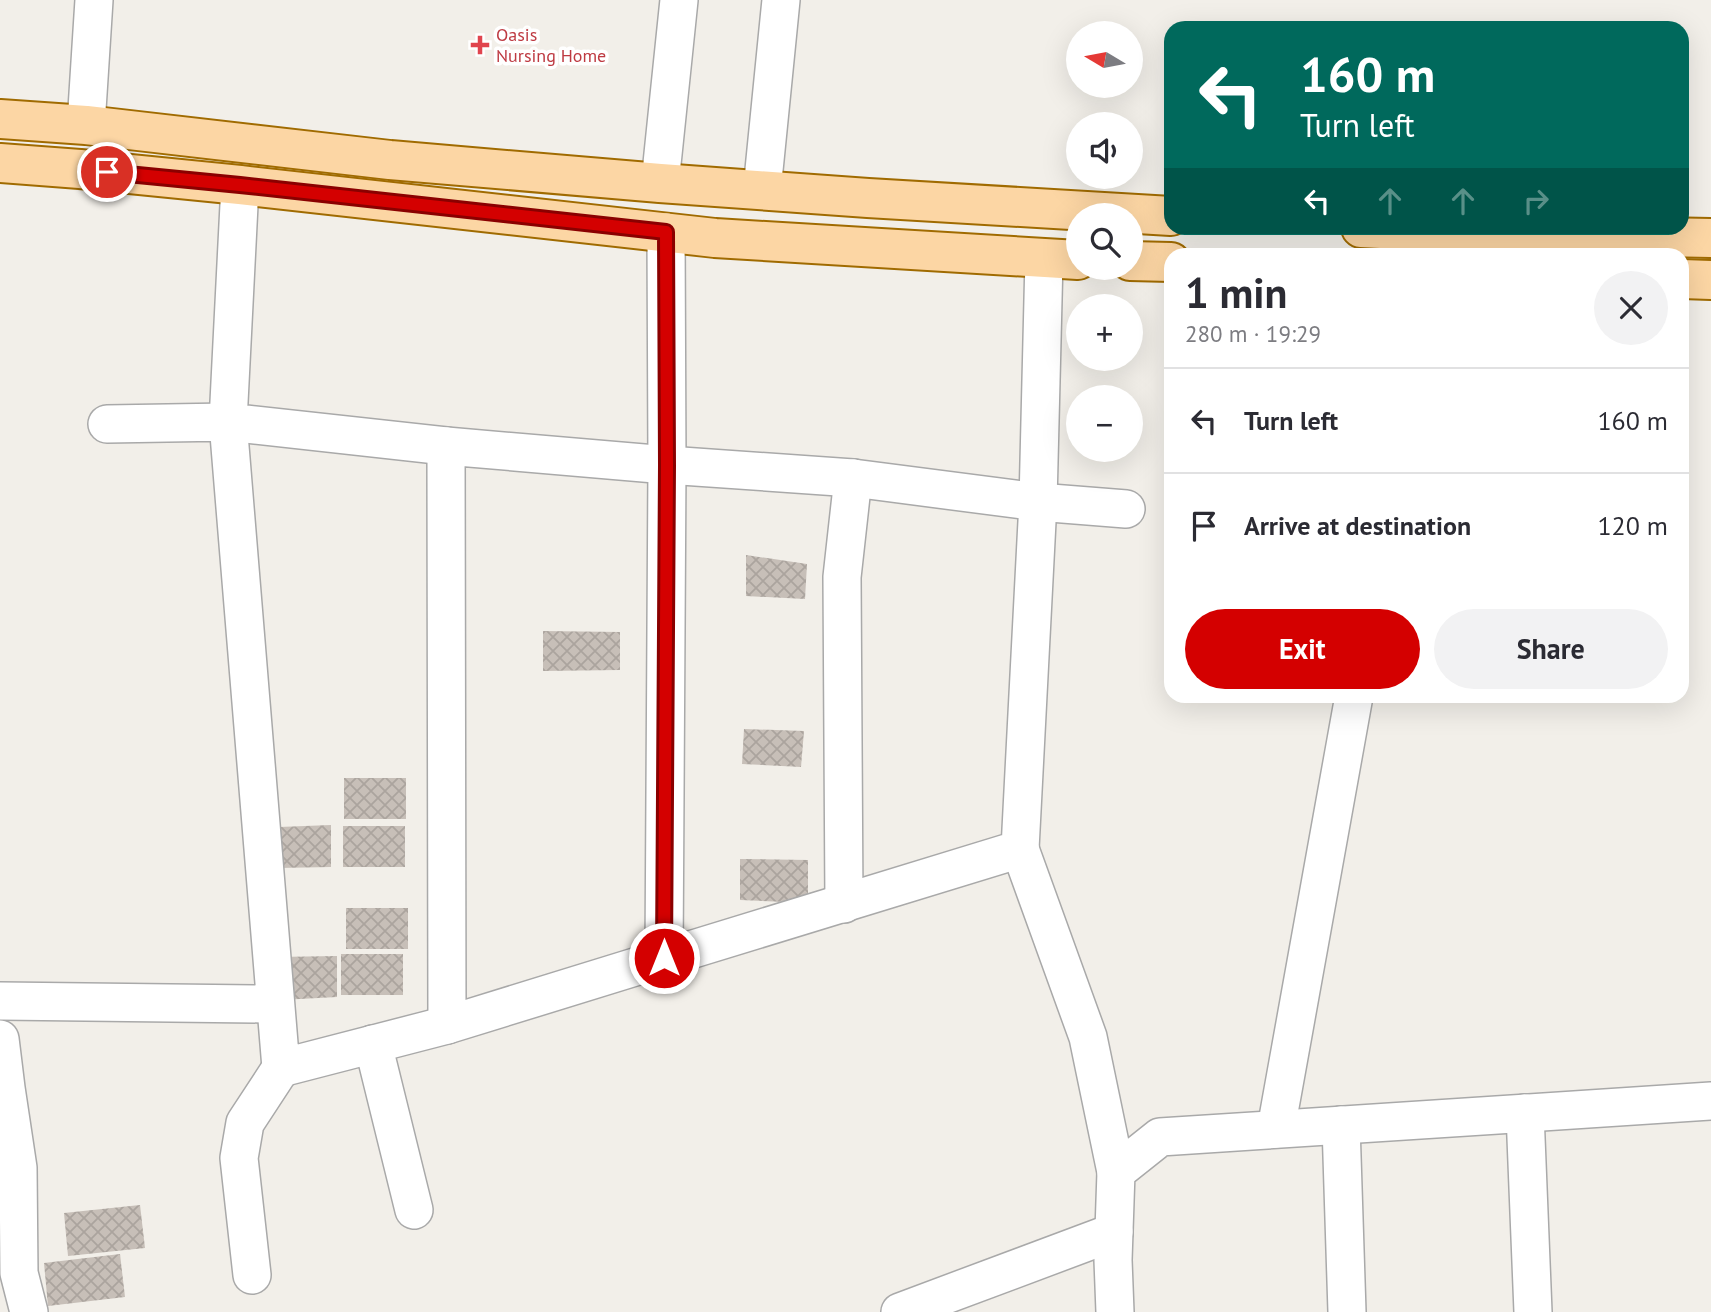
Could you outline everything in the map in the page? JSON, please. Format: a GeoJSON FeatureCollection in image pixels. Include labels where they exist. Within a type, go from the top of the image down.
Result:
{"type":"FeatureCollection","features":[{"type":"Feature","properties":{"kind":"main road"},"geometry":{"type":"LineString","coordinates":[[0,119],[86,125],[390,160],[660,183],[1164,216]]}},
{"type":"Feature","properties":{"kind":"main road"},"geometry":{"type":"LineString","coordinates":[[0,163],[240,185],[715,238],[1061,259]]}},
{"type":"Feature","properties":{"kind":"main road"},"geometry":{"type":"LineString","coordinates":[[1396,235],[1440,244],[1711,238]]}},
{"type":"Feature","properties":{"kind":"main road"},"geometry":{"type":"LineString","coordinates":[[1143,261],[1164,262]]}},
{"type":"Feature","properties":{"kind":"main road"},"geometry":{"type":"LineString","coordinates":[[1689,279],[1711,280]]}},
{"type":"Feature","properties":{"kind":"street"},"geometry":{"type":"LineString","coordinates":[[86,125],[94,0]]}},
{"type":"Feature","properties":{"kind":"street"},"geometry":{"type":"LineString","coordinates":[[660,183],[679,0]]}},
{"type":"Feature","properties":{"kind":"street"},"geometry":{"type":"LineString","coordinates":[[762,190],[781,0]]}},
{"type":"Feature","properties":{"kind":"street"},"geometry":{"type":"LineString","coordinates":[[240,185],[229,422],[281,1068],[245,1123],[239,1158],[252,1275]]}},
{"type":"Feature","properties":{"kind":"street"},"geometry":{"type":"LineString","coordinates":[[664,958],[666,232]]}},
{"type":"Feature","properties":{"kind":"street"},"geometry":{"type":"LineString","coordinates":[[1061,259],[1038,502],[1020,849],[1088,1037],[1116,1172],[1113,1260],[1115,1312]]}},
{"type":"Feature","properties":{"kind":"street"},"geometry":{"type":"LineString","coordinates":[[107,424],[229,422],[446,446],[853,478],[1038,502],[1126,509]]}},
{"type":"Feature","properties":{"kind":"street"},"geometry":{"type":"LineString","coordinates":[[446,446],[447,1025]]}},
{"type":"Feature","properties":{"kind":"street"},"geometry":{"type":"LineString","coordinates":[[844,904],[842,577],[853,478]]}},
{"type":"Feature","properties":{"kind":"street"},"geometry":{"type":"LineString","coordinates":[[1276,1129],[1353,703]]}},
{"type":"Feature","properties":{"kind":"street"},"geometry":{"type":"LineString","coordinates":[[281,1068],[447,1025],[1020,849]]}},
{"type":"Feature","properties":{"kind":"street"},"geometry":{"type":"LineString","coordinates":[[0,1001],[266,1004]]}},
{"type":"Feature","properties":{"kind":"street"},"geometry":{"type":"LineString","coordinates":[[0,1039],[18,1168],[19,1273],[29,1312]]}},
{"type":"Feature","properties":{"kind":"street"},"geometry":{"type":"LineString","coordinates":[[373,1044],[414,1210]]}},
{"type":"Feature","properties":{"kind":"street"},"geometry":{"type":"LineString","coordinates":[[1116,1172],[1160,1137],[1711,1101]]}},
{"type":"Feature","properties":{"kind":"street"},"geometry":{"type":"LineString","coordinates":[[1525,1113],[1533,1312]]}},
{"type":"Feature","properties":{"kind":"street"},"geometry":{"type":"LineString","coordinates":[[1341,1125],[1347,1312]]}},
{"type":"Feature","properties":{"kind":"street"},"geometry":{"type":"LineString","coordinates":[[900,1312],[1114,1232]]}},
{"type":"Feature","properties":{"kind":"building"},"geometry":{"type":"Polygon","coordinates":[[[746,555],[807,564],[805,599],[746,596],[746,555]]]}},
{"type":"Feature","properties":{"kind":"building"},"geometry":{"type":"Polygon","coordinates":[[[543,631],[620,632],[620,670],[543,671],[543,631]]]}},
{"type":"Feature","properties":{"kind":"building"},"geometry":{"type":"Polygon","coordinates":[[[744,729],[804,731],[801,767],[742,764],[744,729]]]}},
{"type":"Feature","properties":{"kind":"building"},"geometry":{"type":"Polygon","coordinates":[[[344,778],[406,778],[406,819],[344,819],[344,778]]]}},
{"type":"Feature","properties":{"kind":"building"},"geometry":{"type":"Polygon","coordinates":[[[331,825],[331,867],[279,868],[279,827],[331,825]]]}},
{"type":"Feature","properties":{"kind":"building"},"geometry":{"type":"Polygon","coordinates":[[[343,826],[405,826],[405,867],[343,867],[343,826]]]}},
{"type":"Feature","properties":{"kind":"building"},"geometry":{"type":"Polygon","coordinates":[[[740,859],[808,860],[808,903],[740,900],[740,859]]]}},
{"type":"Feature","properties":{"kind":"building"},"geometry":{"type":"Polygon","coordinates":[[[346,908],[408,908],[408,949],[346,949],[346,908]]]}},
{"type":"Feature","properties":{"kind":"building"},"geometry":{"type":"Polygon","coordinates":[[[341,954],[403,954],[403,995],[341,995],[341,954]]]}},
{"type":"Feature","properties":{"kind":"building"},"geometry":{"type":"Polygon","coordinates":[[[337,956],[337,997],[281,1000],[276,957],[337,956]]]}},
{"type":"Feature","properties":{"kind":"building"},"geometry":{"type":"Polygon","coordinates":[[[140,1205],[145,1248],[68,1256],[64,1213],[140,1205]]]}},
{"type":"Feature","properties":{"kind":"building"},"geometry":{"type":"Polygon","coordinates":[[[120,1254],[125,1297],[48,1306],[44,1263],[120,1254]]]}},
{"type":"Feature","properties":{"kind":"place","name":"Oasis Nursing Home"},"geometry":{"type":"Point","coordinates":[480,45]}},
{"type":"Feature","properties":{"kind":"route"},"geometry":{"type":"LineString","coordinates":[[107,172],[666,232],[664,958]]}}]}
